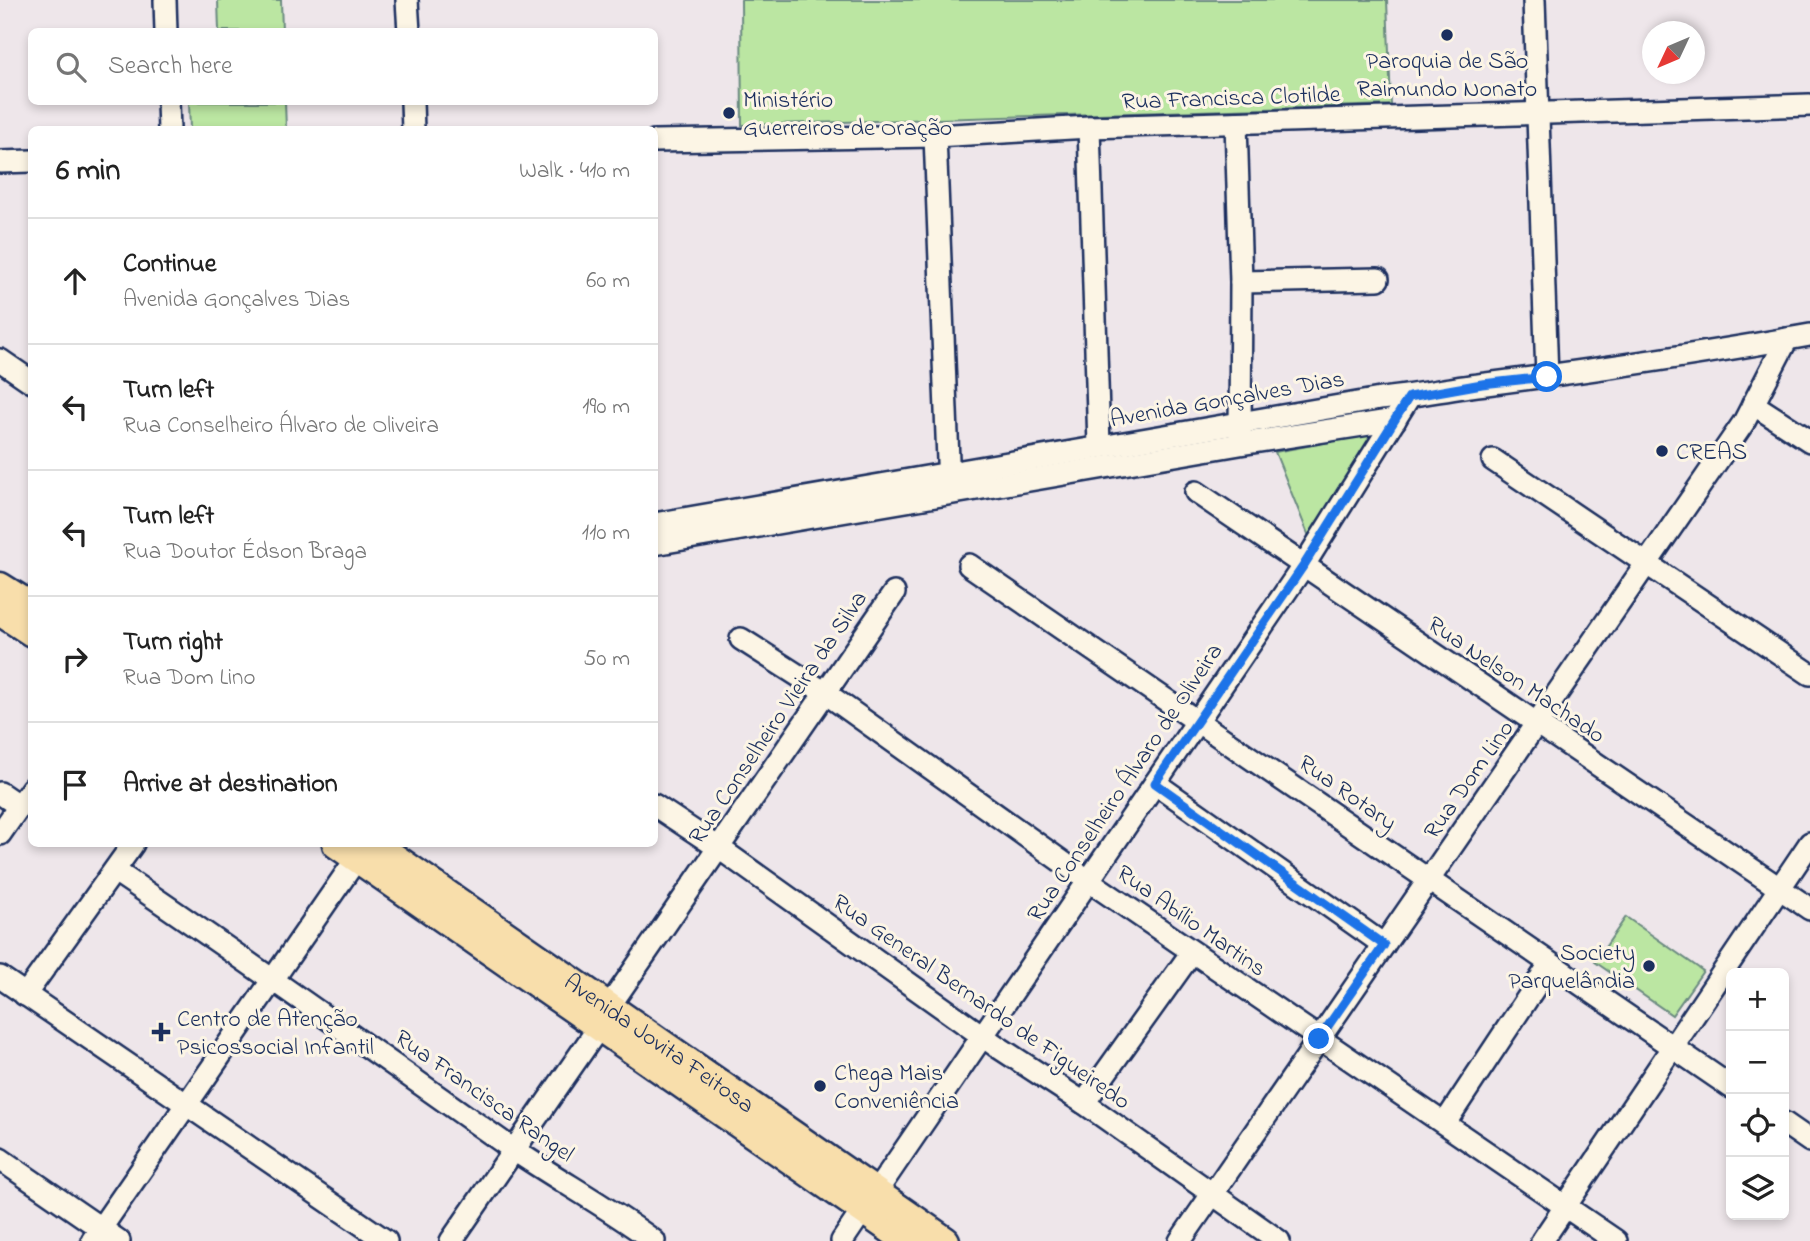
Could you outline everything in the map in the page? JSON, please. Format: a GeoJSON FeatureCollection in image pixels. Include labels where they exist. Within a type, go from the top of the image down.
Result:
{"type":"FeatureCollection","features":[{"type":"Feature","properties":{"kind":"main road"},"geometry":{"type":"LineString","coordinates":[[0,587],[28,604]]}},
{"type":"Feature","properties":{"kind":"main road"},"geometry":{"type":"LineString","coordinates":[[0,611],[28,629]]}},
{"type":"Feature","properties":{"kind":"main road","name":"Avenida Jovita Feitosa"},"geometry":{"type":"LineString","coordinates":[[356,848],[869,1201],[945,1241]]}},
{"type":"Feature","properties":{"kind":"main road","name":"Avenida Jovita Feitosa"},"geometry":{"type":"LineString","coordinates":[[869,1201],[908,1241]]}},
{"type":"Feature","properties":{"kind":"street"},"geometry":{"type":"LineString","coordinates":[[165,0],[166,28]]}},
{"type":"Feature","properties":{"kind":"street"},"geometry":{"type":"LineString","coordinates":[[407,0],[409,28]]}},
{"type":"Feature","properties":{"kind":"street"},"geometry":{"type":"LineString","coordinates":[[1534,0],[1547,377]]}},
{"type":"Feature","properties":{"kind":"street"},"geometry":{"type":"LineString","coordinates":[[168,105],[169,126]]}},
{"type":"Feature","properties":{"kind":"street"},"geometry":{"type":"LineString","coordinates":[[412,105],[413,126]]}},
{"type":"Feature","properties":{"kind":"street","name":"Rua Francisca Clotilde"},"geometry":{"type":"LineString","coordinates":[[658,141],[935,136],[1089,127],[1810,105]]}},
{"type":"Feature","properties":{"kind":"street"},"geometry":{"type":"LineString","coordinates":[[1236,123],[1241,282],[1240,433]]}},
{"type":"Feature","properties":{"kind":"street"},"geometry":{"type":"LineString","coordinates":[[1089,127],[1100,446]]}},
{"type":"Feature","properties":{"kind":"street"},"geometry":{"type":"LineString","coordinates":[[935,136],[949,495]]}},
{"type":"Feature","properties":{"kind":"street"},"geometry":{"type":"LineString","coordinates":[[0,162],[28,161]]}},
{"type":"Feature","properties":{"kind":"street"},"geometry":{"type":"LineString","coordinates":[[1241,282],[1378,279]]}},
{"type":"Feature","properties":{"kind":"street","name":"Avenida Gonçalves Dias"},"geometry":{"type":"LineString","coordinates":[[658,543],[949,495],[1240,433],[1380,399],[1547,377],[1810,335]]}},
{"type":"Feature","properties":{"kind":"street","name":"Rua Dom Lino"},"geometry":{"type":"LineString","coordinates":[[1180,1241],[1744,422],[1787,339]]}},
{"type":"Feature","properties":{"kind":"street"},"geometry":{"type":"LineString","coordinates":[[0,360],[28,379]]}},
{"type":"Feature","properties":{"kind":"street","name":"Rua Conselheiro Álvaro de Oliveira"},"geometry":{"type":"LineString","coordinates":[[842,1241],[1304,565],[1409,397]]}},
{"type":"Feature","properties":{"kind":"street"},"geometry":{"type":"LineString","coordinates":[[1753,404],[1810,441]]}},
{"type":"Feature","properties":{"kind":"street","name":"Avenida Gonçalves Dias"},"geometry":{"type":"LineString","coordinates":[[658,523],[1100,446],[1395,420]]}},
{"type":"Feature","properties":{"kind":"street"},"geometry":{"type":"LineString","coordinates":[[1493,460],[1810,674]]}},
{"type":"Feature","properties":{"kind":"street","name":"Rua Nelson Machado"},"geometry":{"type":"LineString","coordinates":[[1196,492],[1810,909]]}},
{"type":"Feature","properties":{"kind":"street","name":"Rua Rotary"},"geometry":{"type":"LineString","coordinates":[[969,565],[1726,1084]]}},
{"type":"Feature","properties":{"kind":"street","name":"Rua Conselheiro Vieira da Silva"},"geometry":{"type":"LineString","coordinates":[[451,1241],[894,593]]}},
{"type":"Feature","properties":{"kind":"street","name":"Rua Abílio Martins"},"geometry":{"type":"LineString","coordinates":[[741,639],[824,692],[1089,881],[1616,1241]]}},
{"type":"Feature","properties":{"kind":"street"},"geometry":{"type":"LineString","coordinates":[[1155,783],[1384,945]]}},
{"type":"Feature","properties":{"kind":"street"},"geometry":{"type":"LineString","coordinates":[[0,793],[19,806]]}},
{"type":"Feature","properties":{"kind":"street"},"geometry":{"type":"LineString","coordinates":[[0,834],[28,794]]}},
{"type":"Feature","properties":{"kind":"street","name":"Rua General Bernardo de Figueiredo"},"geometry":{"type":"LineString","coordinates":[[658,808],[1279,1241]]}},
{"type":"Feature","properties":{"kind":"street"},"geometry":{"type":"LineString","coordinates":[[1542,1241],[1810,843]]}},
{"type":"Feature","properties":{"kind":"street"},"geometry":{"type":"LineString","coordinates":[[26,995],[131,847]]}},
{"type":"Feature","properties":{"kind":"street"},"geometry":{"type":"LineString","coordinates":[[96,1235],[275,979],[356,848]]}},
{"type":"Feature","properties":{"kind":"street","name":"Rua Francisca Rangel"},"geometry":{"type":"LineString","coordinates":[[115,870],[275,979],[515,1150],[630,1223],[653,1241]]}},
{"type":"Feature","properties":{"kind":"street"},"geometry":{"type":"LineString","coordinates":[[1084,1103],[1192,952]]}},
{"type":"Feature","properties":{"kind":"street"},"geometry":{"type":"LineString","coordinates":[[1445,1123],[1550,964]]}},
{"type":"Feature","properties":{"kind":"street"},"geometry":{"type":"LineString","coordinates":[[0,978],[386,1241]]}},
{"type":"Feature","properties":{"kind":"street"},"geometry":{"type":"LineString","coordinates":[[1789,1126],[1810,1141]]}},
{"type":"Feature","properties":{"kind":"street"},"geometry":{"type":"LineString","coordinates":[[0,1159],[96,1235],[119,1241]]}},
{"type":"Feature","properties":{"kind":"green space"},"geometry":{"type":"Polygon","coordinates":[[[218,0],[281,0],[282,28],[219,28],[218,0]]]}},
{"type":"Feature","properties":{"kind":"green space"},"geometry":{"type":"Polygon","coordinates":[[[741,0],[1387,0],[1391,105],[742,125],[741,0]]]}},
{"type":"Feature","properties":{"kind":"green space"},"geometry":{"type":"Polygon","coordinates":[[[189,105],[285,105],[286,126],[190,126],[189,105]]]}},
{"type":"Feature","properties":{"kind":"green space"},"geometry":{"type":"Polygon","coordinates":[[[1372,434],[1377,441],[1310,539],[1275,452],[1372,434]]]}},
{"type":"Feature","properties":{"kind":"green space","name":"Society Parquelândia"},"geometry":{"type":"Polygon","coordinates":[[[1626,917],[1703,971],[1672,1015],[1595,962],[1626,917]]]}},
{"type":"Feature","properties":{"kind":"place","name":"Paroquia de São Raimundo Nonato"},"geometry":{"type":"Point","coordinates":[1447,35]}},
{"type":"Feature","properties":{"kind":"place","name":"Ministério Guerreiros de Oração"},"geometry":{"type":"Point","coordinates":[729,113]}},
{"type":"Feature","properties":{"kind":"place","name":"CREAS"},"geometry":{"type":"Point","coordinates":[1662,451]}},
{"type":"Feature","properties":{"kind":"place","name":"Society Parquelândia"},"geometry":{"type":"Point","coordinates":[1649,966]}},
{"type":"Feature","properties":{"kind":"place","name":"Centro de Atenção Psicossocial Infantil"},"geometry":{"type":"Point","coordinates":[161,1032]}},
{"type":"Feature","properties":{"kind":"place","name":"Chega Mais Conveniência"},"geometry":{"type":"Point","coordinates":[820,1086]}},
{"type":"Feature","properties":{"kind":"route"},"geometry":{"type":"LineString","coordinates":[[1319,1039],[1384,945],[1155,783],[1304,565],[1409,397],[1482,384],[1547,377]]}}]}
